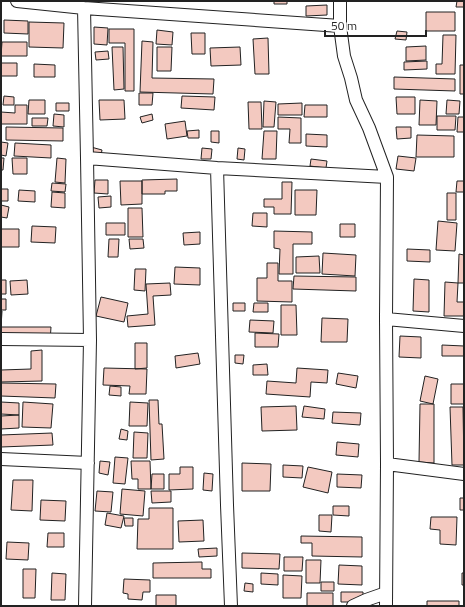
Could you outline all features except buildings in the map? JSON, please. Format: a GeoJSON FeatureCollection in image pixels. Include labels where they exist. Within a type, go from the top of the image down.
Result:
{"type":"FeatureCollection","features":[{"type":"Feature","properties":{"kind":"street"},"geometry":{"type":"LineString","coordinates":[[18,1],[84,8],[155,7],[340,26]]}},
{"type":"Feature","properties":{"kind":"street"},"geometry":{"type":"LineString","coordinates":[[340,1],[340,26],[344,56],[356,100],[369,128],[387,177],[386,606]]}},
{"type":"Feature","properties":{"kind":"street"},"geometry":{"type":"LineString","coordinates":[[84,8],[90,340],[85,606]]}},
{"type":"Feature","properties":{"kind":"street"},"geometry":{"type":"LineString","coordinates":[[87,158],[217,168],[387,177]]}},
{"type":"Feature","properties":{"kind":"street"},"geometry":{"type":"LineString","coordinates":[[217,168],[231,606]]}},
{"type":"Feature","properties":{"kind":"street"},"geometry":{"type":"LineString","coordinates":[[386,318],[464,326]]}},
{"type":"Feature","properties":{"kind":"street"},"geometry":{"type":"LineString","coordinates":[[1,339],[90,340]]}},
{"type":"Feature","properties":{"kind":"street"},"geometry":{"type":"LineString","coordinates":[[1,459],[88,464]]}},
{"type":"Feature","properties":{"kind":"street"},"geometry":{"type":"LineString","coordinates":[[387,464],[464,474]]}},
{"type":"Feature","properties":{"kind":"street"},"geometry":{"type":"LineString","coordinates":[[353,606],[386,593]]}}]}
